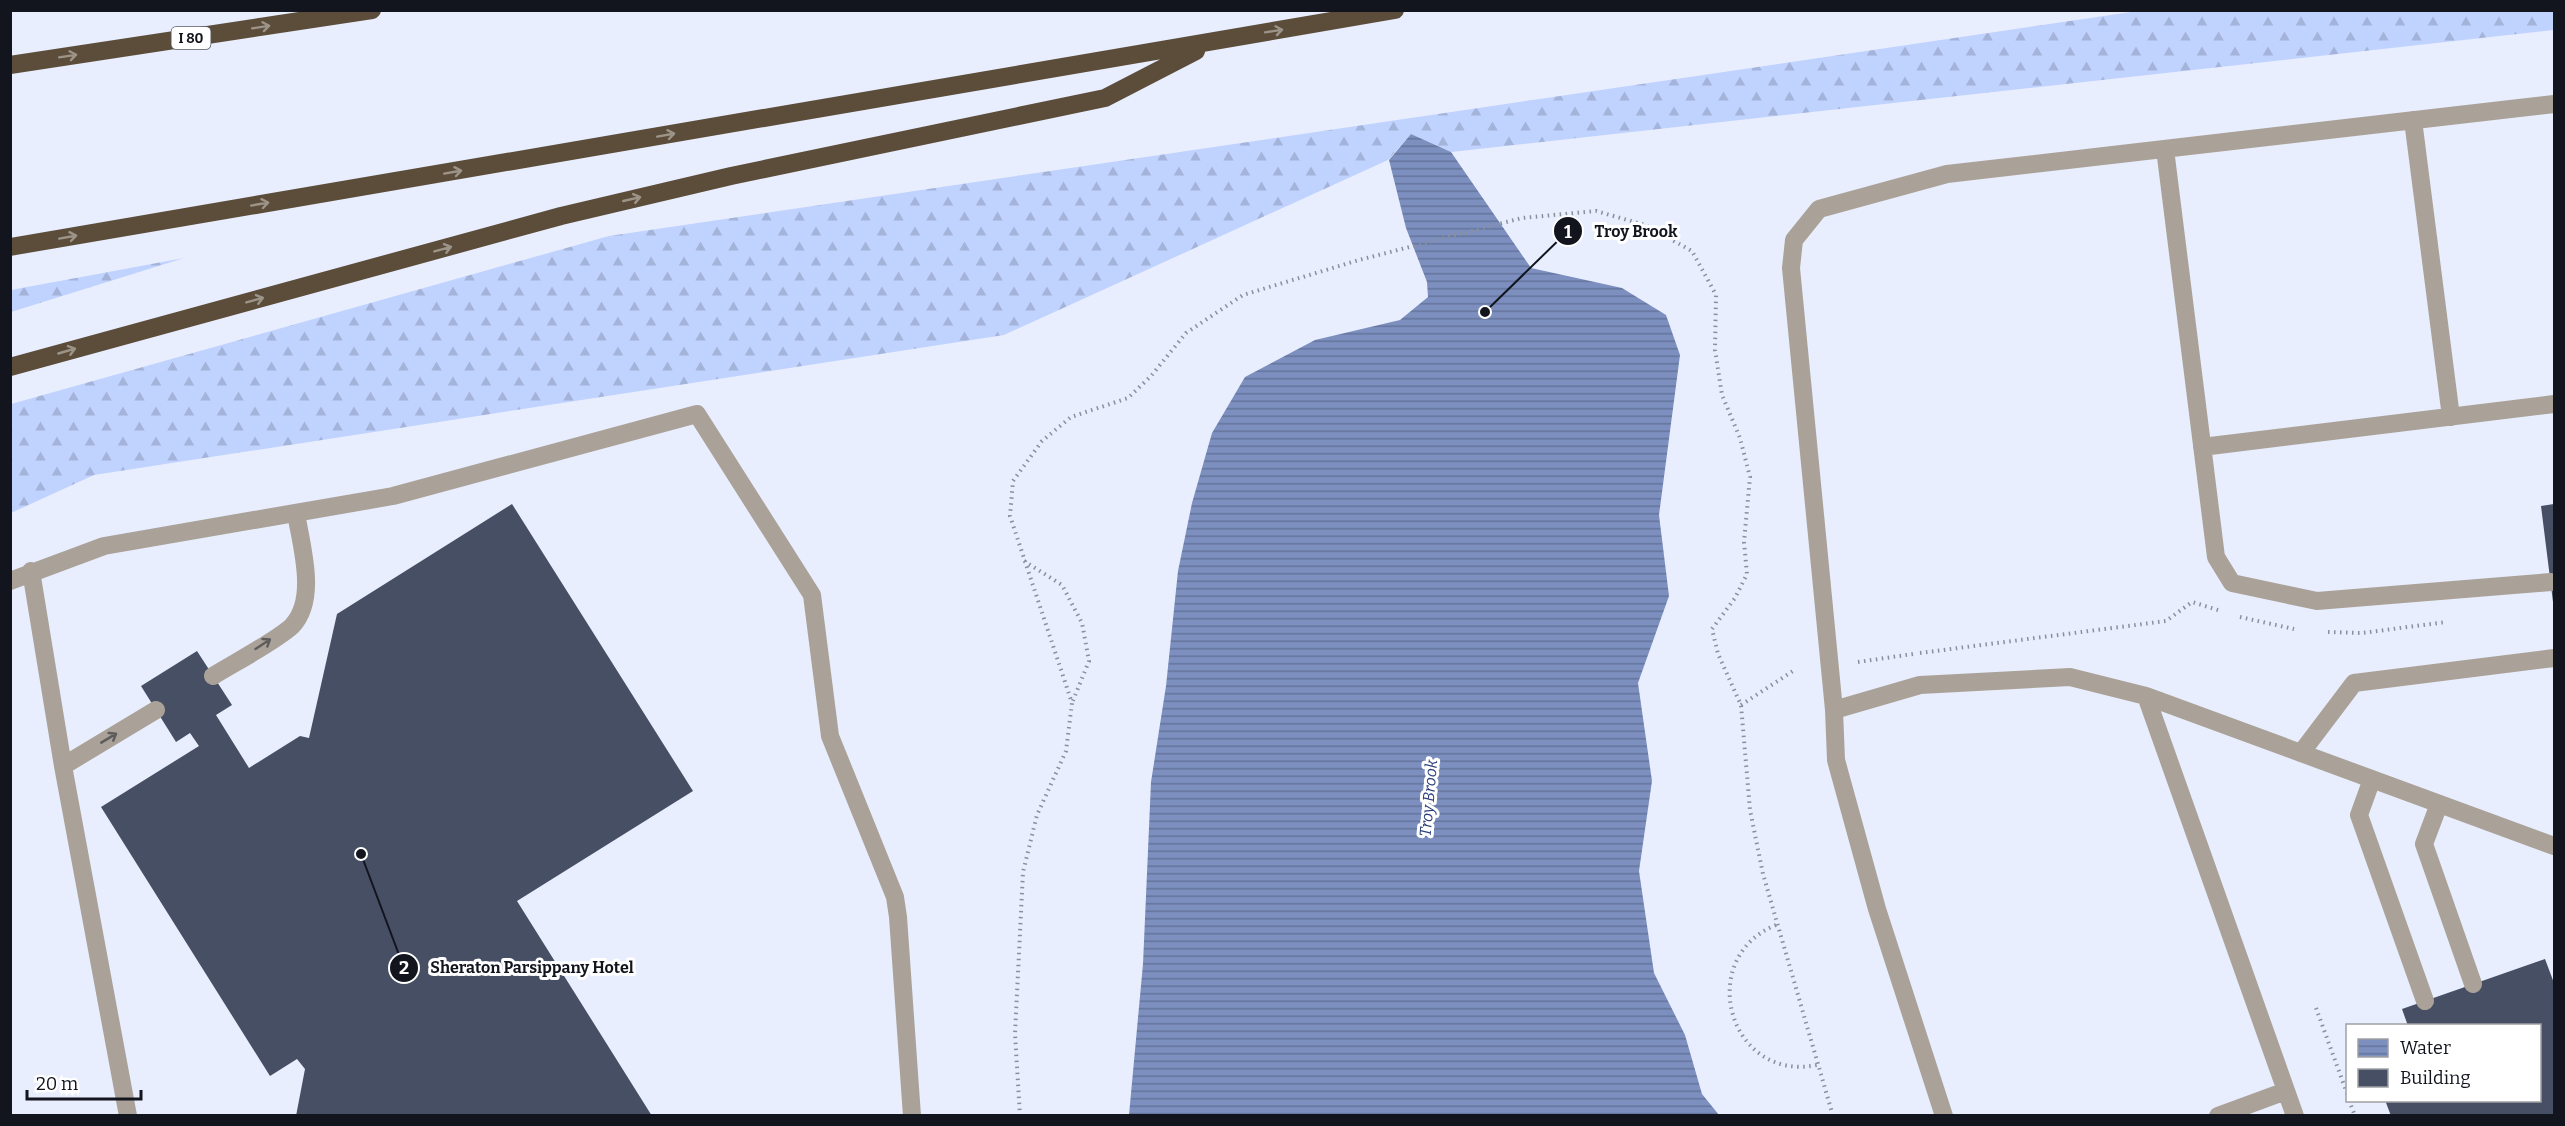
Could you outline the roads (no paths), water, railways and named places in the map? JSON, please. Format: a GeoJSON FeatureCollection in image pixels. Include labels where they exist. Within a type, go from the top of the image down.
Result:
{"type":"FeatureCollection","features":[{"type":"Feature","properties":{"kind":"highway","name":"I 80"},"geometry":{"type":"LineString","coordinates":[[10,65],[372,10]]}},
{"type":"Feature","properties":{"kind":"highway"},"geometry":{"type":"LineString","coordinates":[[10,247],[1129,58],[1217,40],[1395,10]]}},
{"type":"Feature","properties":{"kind":"highway"},"geometry":{"type":"LineString","coordinates":[[10,367],[561,216],[731,176],[1105,98],[1217,40]]}},
{"type":"Feature","properties":{"kind":"lane"},"geometry":{"type":"LineString","coordinates":[[1944,1116],[1877,909],[1836,760],[1793,291],[1794,240],[1819,209],[1947,174],[2554,104]]}},
{"type":"Feature","properties":{"kind":"lane"},"geometry":{"type":"LineString","coordinates":[[2413,120],[2451,417]]}},
{"type":"Feature","properties":{"kind":"lane"},"geometry":{"type":"LineString","coordinates":[[2165,149],[2216,557],[2232,583],[2317,601],[2551,582]]}},
{"type":"Feature","properties":{"kind":"lane"},"geometry":{"type":"LineString","coordinates":[[2202,447],[2554,405]]}},
{"type":"Feature","properties":{"kind":"lane"},"geometry":{"type":"LineString","coordinates":[[10,581],[31,571],[104,546],[393,496],[697,414],[812,596],[830,736],[895,897],[912,1116]]}},
{"type":"Feature","properties":{"kind":"lane"},"geometry":{"type":"LineString","coordinates":[[213,676],[292,625],[303,606],[306,585],[296,513]]}},
{"type":"Feature","properties":{"kind":"lane"},"geometry":{"type":"LineString","coordinates":[[31,571],[63,766],[128,1116]]}},
{"type":"Feature","properties":{"kind":"lane"},"geometry":{"type":"LineString","coordinates":[[2301,753],[2354,683],[2554,658]]}},
{"type":"Feature","properties":{"kind":"lane"},"geometry":{"type":"LineString","coordinates":[[1833,710],[1920,685],[2070,677],[2146,696],[2554,846]]}},
{"type":"Feature","properties":{"kind":"lane"},"geometry":{"type":"LineString","coordinates":[[2146,696],[2295,1116]]}},
{"type":"Feature","properties":{"kind":"lane"},"geometry":{"type":"LineString","coordinates":[[63,766],[156,710]]}},
{"type":"Feature","properties":{"kind":"lane"},"geometry":{"type":"LineString","coordinates":[[2372,779],[2360,815],[2425,1001]]}},
{"type":"Feature","properties":{"kind":"lane"},"geometry":{"type":"LineString","coordinates":[[2439,804],[2424,844],[2473,984]]}},
{"type":"Feature","properties":{"kind":"lane"},"geometry":{"type":"LineString","coordinates":[[2218,1116],[2286,1091]]}},
{"type":"Feature","properties":{"kind":"water"},"geometry":{"type":"Polygon","coordinates":[[[1411,134],[1451,152],[1531,268],[1622,288],[1666,315],[1680,355],[1659,515],[1669,596],[1638,683],[1652,781],[1639,871],[1654,973],[1685,1035],[1702,1094],[1719,1115],[1129,1115],[1143,964],[1151,782],[1166,686],[1178,571],[1192,503],[1212,433],[1245,377],[1315,340],[1400,320],[1428,297],[1427,282],[1406,228],[1389,160],[1411,134]]]}},
{"type":"Feature","properties":{"kind":"place","name":"Troy Brook"},"geometry":{"type":"Point","coordinates":[1485,312]}},
{"type":"Feature","properties":{"kind":"place","name":"Sheraton Parsippany Hotel"},"geometry":{"type":"Point","coordinates":[361,854]}}]}
